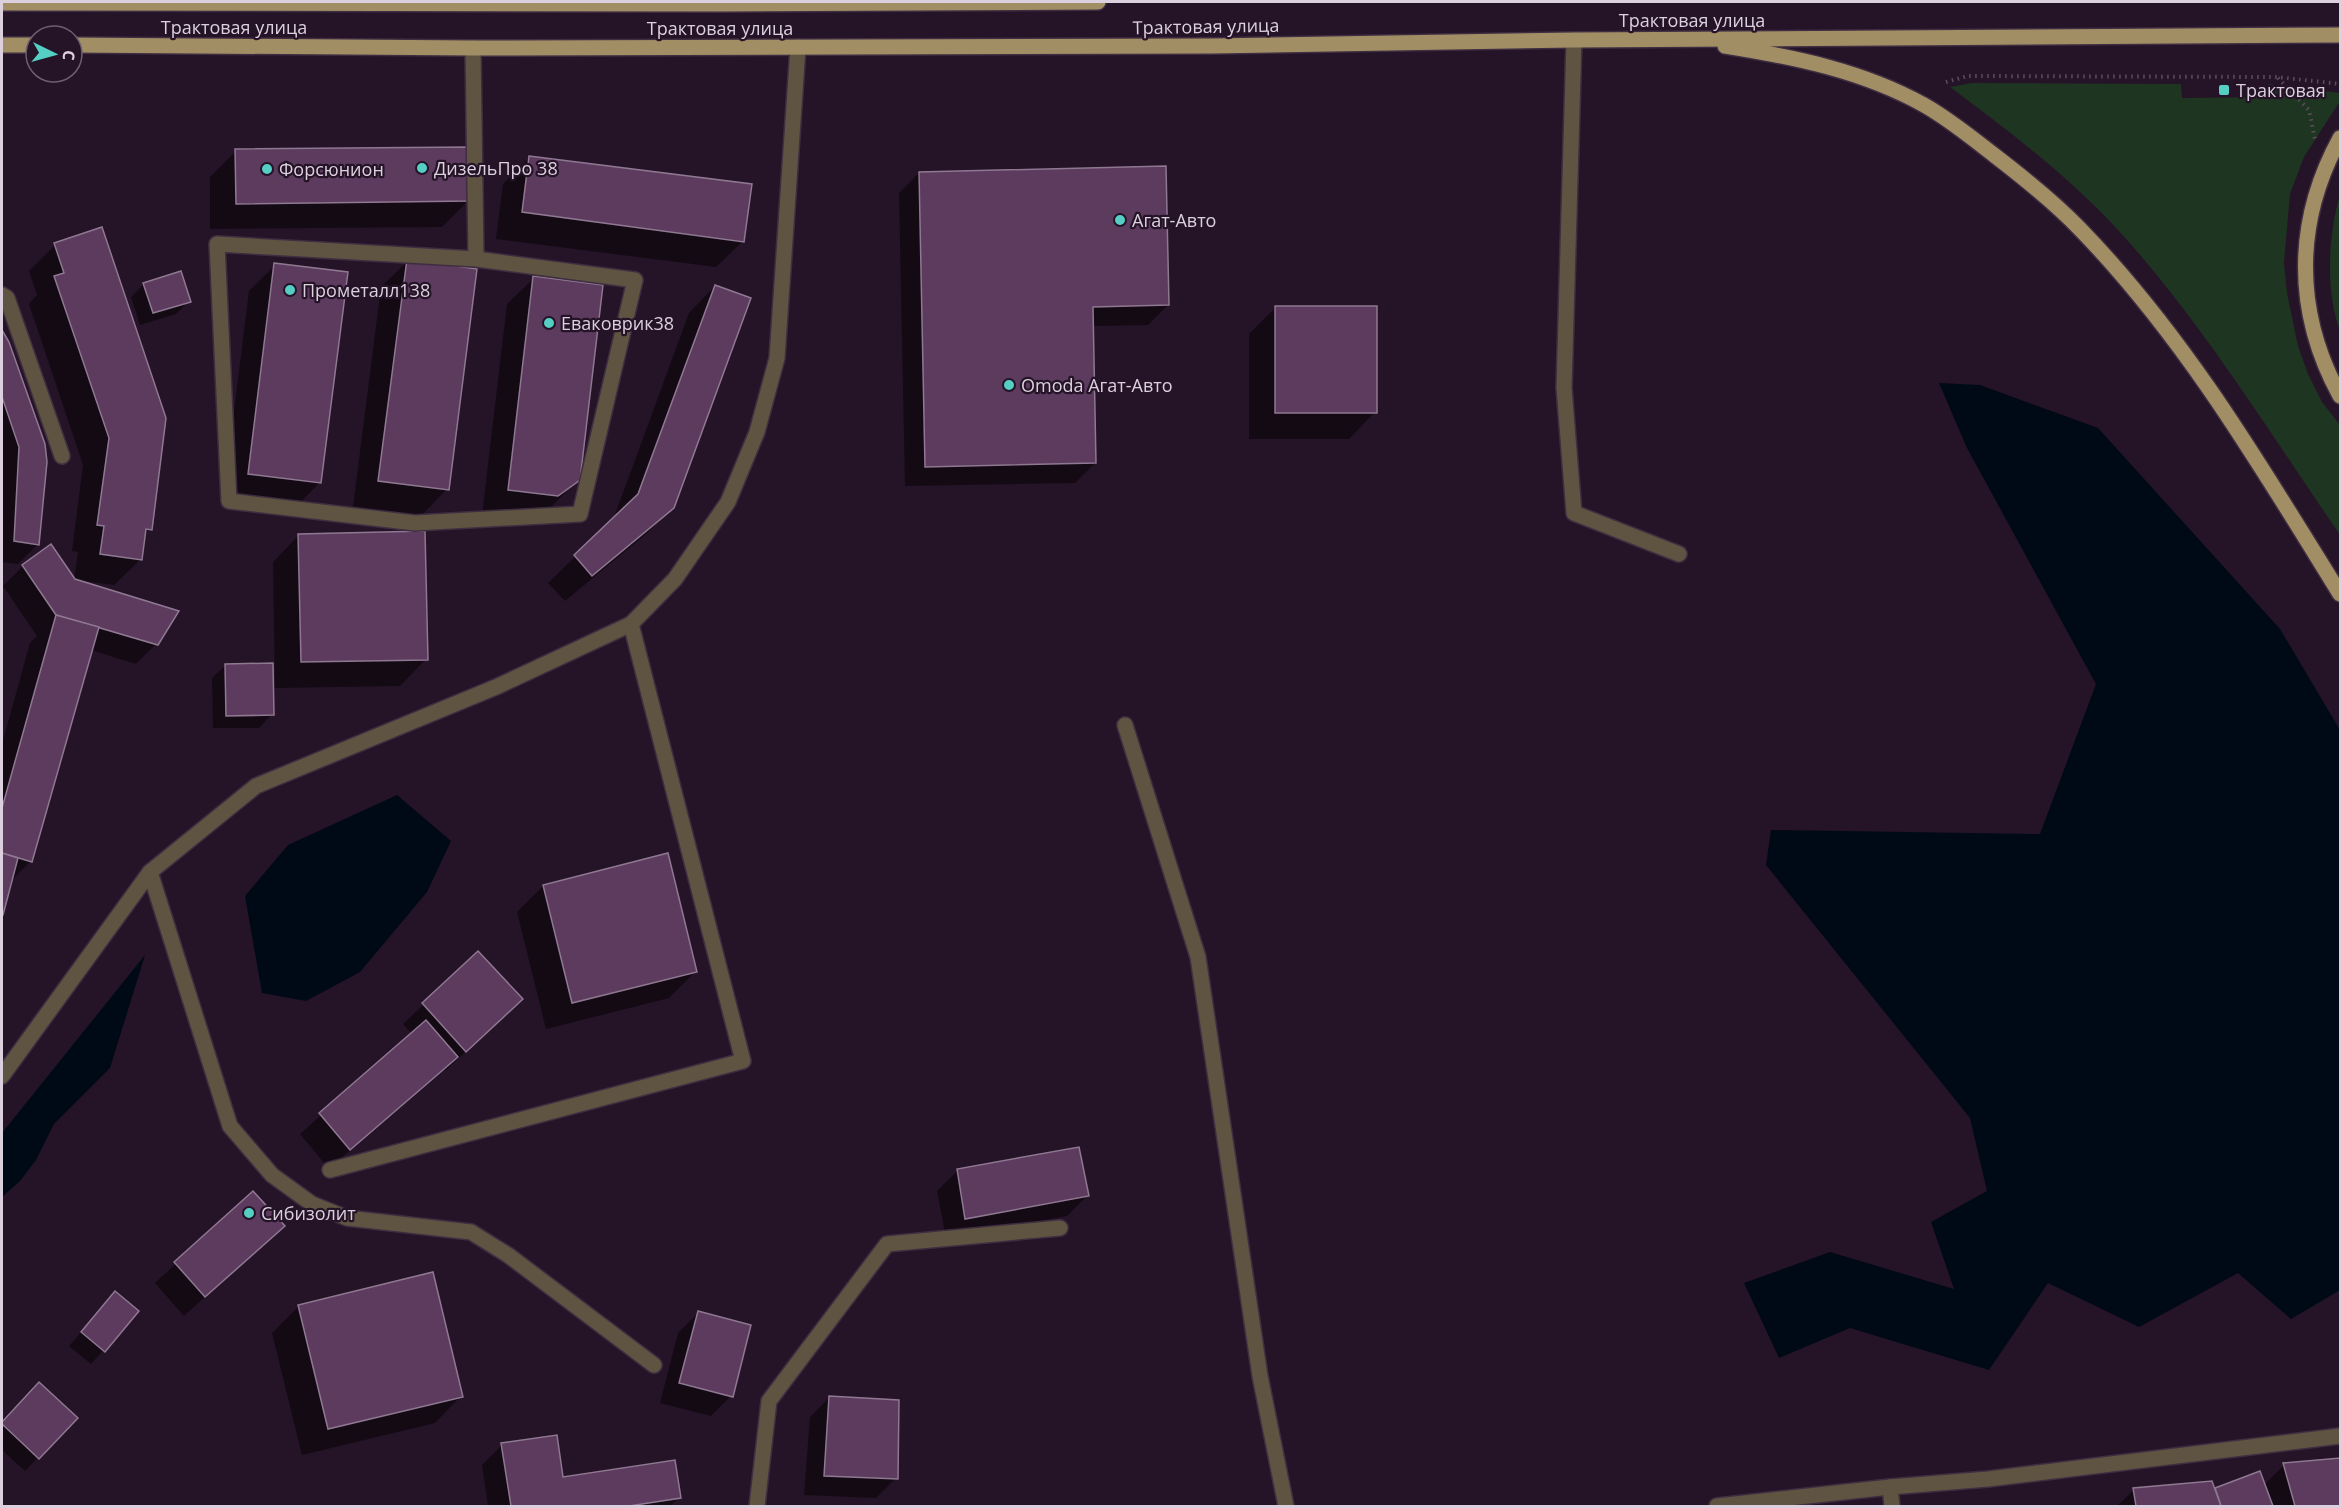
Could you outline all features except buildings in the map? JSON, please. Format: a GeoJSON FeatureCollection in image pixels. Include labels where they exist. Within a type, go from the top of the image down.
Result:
{"type":"FeatureCollection","features":[{"type":"Feature","properties":{"kind":"main road","name":"Трактовая улица"},"geometry":{"type":"LineString","coordinates":[[2,3],[1098,2]]}},
{"type":"Feature","properties":{"kind":"main road","name":"Трактовая улица"},"geometry":{"type":"LineString","coordinates":[[84,45],[473,48],[1212,46],[1574,40],[2340,35]]}},
{"type":"Feature","properties":{"kind":"main road"},"geometry":{"type":"LineString","coordinates":[[1678,39],[1809,61],[1885,87],[1924,105],[1955,125],[2043,195],[2104,254],[2187,358],[2277,492],[2340,594]]}},
{"type":"Feature","properties":{"kind":"main road"},"geometry":{"type":"LineString","coordinates":[[2,45],[24,45]]}},
{"type":"Feature","properties":{"kind":"main road"},"geometry":{"type":"LineString","coordinates":[[2340,138],[2321,178],[2313,203],[2305,260],[2313,326],[2328,373],[2340,396]]}},
{"type":"Feature","properties":{"kind":"lane"},"geometry":{"type":"LineString","coordinates":[[1574,40],[1564,388],[1574,513],[1679,554]]}},
{"type":"Feature","properties":{"kind":"lane"},"geometry":{"type":"LineString","coordinates":[[2,1076],[150,872],[256,786],[496,687],[631,624],[675,579],[729,502],[757,432],[777,358],[798,47]]}},
{"type":"Feature","properties":{"kind":"lane"},"geometry":{"type":"LineString","coordinates":[[473,48],[476,260]]}},
{"type":"Feature","properties":{"kind":"lane"},"geometry":{"type":"LineString","coordinates":[[217,244],[476,260],[635,280],[580,514],[415,524],[229,501],[217,244]]}},
{"type":"Feature","properties":{"kind":"lane"},"geometry":{"type":"LineString","coordinates":[[2,295],[7,298],[62,456]]}},
{"type":"Feature","properties":{"kind":"lane"},"geometry":{"type":"LineString","coordinates":[[330,1170],[743,1061],[631,624]]}},
{"type":"Feature","properties":{"kind":"lane"},"geometry":{"type":"LineString","coordinates":[[1125,724],[1198,957],[1260,1376],[1286,1506]]}},
{"type":"Feature","properties":{"kind":"lane"},"geometry":{"type":"LineString","coordinates":[[150,872],[230,1126],[272,1175],[312,1204],[347,1218],[471,1232],[508,1255],[654,1365]]}},
{"type":"Feature","properties":{"kind":"lane"},"geometry":{"type":"LineString","coordinates":[[757,1506],[769,1401],[887,1244],[1059,1228]]}},
{"type":"Feature","properties":{"kind":"lane"},"geometry":{"type":"LineString","coordinates":[[1718,1506],[1988,1479],[2340,1436]]}},
{"type":"Feature","properties":{"kind":"lane"},"geometry":{"type":"LineString","coordinates":[[1890,1487],[1892,1506]]}},
{"type":"Feature","properties":{"kind":"path"},"geometry":{"type":"LineString","coordinates":[[1946,82],[1968,76],[2277,77],[2340,84]]}},
{"type":"Feature","properties":{"kind":"path"},"geometry":{"type":"LineString","coordinates":[[2277,77],[2309,110],[2315,140]]}},
{"type":"Feature","properties":{"kind":"green space"},"geometry":{"type":"Polygon","coordinates":[[[1972,83],[2181,84],[2182,98],[2268,97],[2268,84],[2340,93],[2340,101],[2304,157],[2290,194],[2284,263],[2287,293],[2298,346],[2308,374],[2322,402],[2340,425],[2340,535],[2212,348],[2128,241],[2065,179],[1950,87],[1972,83]]]}},
{"type":"Feature","properties":{"kind":"green space"},"geometry":{"type":"Polygon","coordinates":[[[2340,195],[2340,331],[2332,298],[2330,263],[2333,228],[2340,195]]]}},
{"type":"Feature","properties":{"kind":"shaded area"},"geometry":{"type":"Polygon","coordinates":[[[1939,383],[1980,385],[2098,428],[2280,629],[2340,730],[2340,1290],[2291,1319],[2238,1273],[2139,1327],[2048,1283],[1989,1370],[1850,1328],[1779,1358],[1744,1283],[1830,1252],[1954,1289],[1931,1222],[1987,1191],[1970,1118],[1766,865],[1771,830],[2040,834],[2096,684],[1967,448],[1939,383]]]}},
{"type":"Feature","properties":{"kind":"shaded area"},"geometry":{"type":"Polygon","coordinates":[[[397,795],[451,841],[427,892],[360,972],[306,1001],[262,993],[245,896],[288,845],[397,795]]]}},
{"type":"Feature","properties":{"kind":"shaded area"},"geometry":{"type":"Polygon","coordinates":[[[145,955],[110,1068],[54,1124],[36,1160],[20,1181],[2,1197],[2,1133],[145,955]]]}},
{"type":"Feature","properties":{"kind":"place","name":"Трактовая"},"geometry":{"type":"Point","coordinates":[2224,90]}},
{"type":"Feature","properties":{"kind":"place","name":"ДизельПро 38"},"geometry":{"type":"Point","coordinates":[422,168]}},
{"type":"Feature","properties":{"kind":"place","name":"Форсюнион"},"geometry":{"type":"Point","coordinates":[267,169]}},
{"type":"Feature","properties":{"kind":"place","name":"Агат-Авто"},"geometry":{"type":"Point","coordinates":[1120,220]}},
{"type":"Feature","properties":{"kind":"place","name":"Прометалл138"},"geometry":{"type":"Point","coordinates":[290,290]}},
{"type":"Feature","properties":{"kind":"place","name":"Еваковрик38"},"geometry":{"type":"Point","coordinates":[549,323]}},
{"type":"Feature","properties":{"kind":"place","name":"Omoda Агат-Авто"},"geometry":{"type":"Point","coordinates":[1009,385]}},
{"type":"Feature","properties":{"kind":"place","name":"Сибизолит"},"geometry":{"type":"Point","coordinates":[249,1213]}}]}
